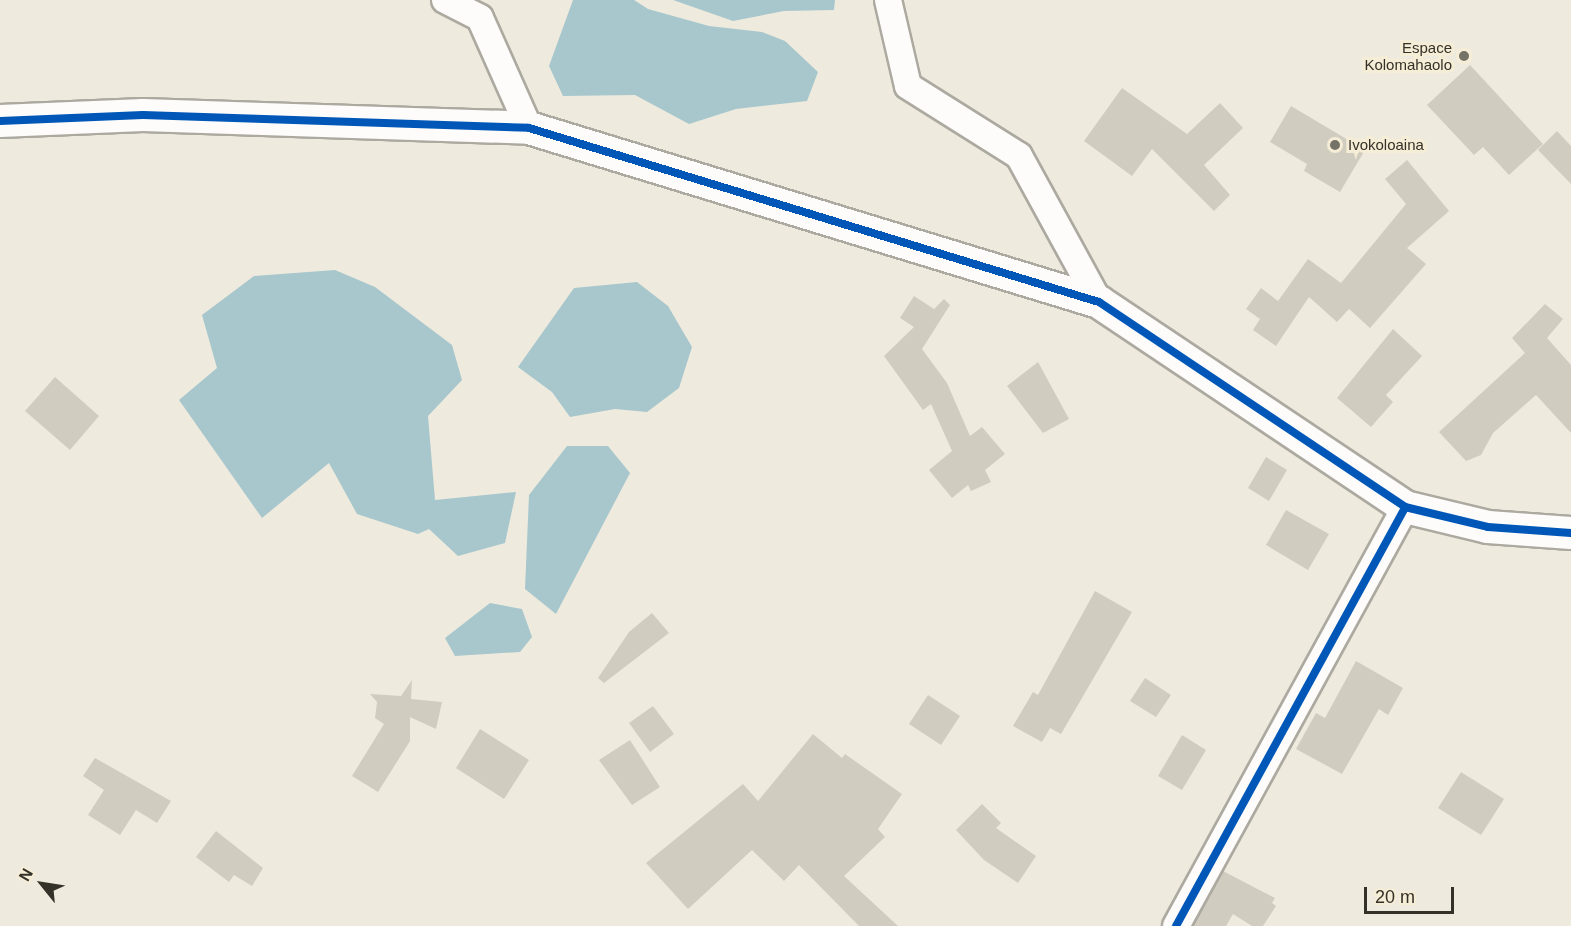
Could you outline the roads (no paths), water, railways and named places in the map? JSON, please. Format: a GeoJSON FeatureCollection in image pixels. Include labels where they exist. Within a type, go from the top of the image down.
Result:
{"type":"FeatureCollection","features":[{"type":"Feature","properties":{"kind":"street"},"geometry":{"type":"LineString","coordinates":[[445,0],[480,18],[530,128]]}},
{"type":"Feature","properties":{"kind":"street"},"geometry":{"type":"LineString","coordinates":[[888,0],[908,86],[1019,156],[1099,302]]}},
{"type":"Feature","properties":{"kind":"street"},"geometry":{"type":"LineString","coordinates":[[0,121],[143,115],[530,128],[1099,302],[1405,507],[1488,527],[1571,533]]}},
{"type":"Feature","properties":{"kind":"street"},"geometry":{"type":"LineString","coordinates":[[1176,926],[1405,507]]}},
{"type":"Feature","properties":{"kind":"water"},"geometry":{"type":"Polygon","coordinates":[[[573,0],[634,0],[648,9],[709,26],[762,32],[785,41],[818,72],[807,101],[736,109],[689,124],[635,95],[563,96],[549,66],[573,0]]]}},
{"type":"Feature","properties":{"kind":"water"},"geometry":{"type":"Polygon","coordinates":[[[673,0],[835,0],[834,10],[784,11],[733,21],[673,0]]]}},
{"type":"Feature","properties":{"kind":"water"},"geometry":{"type":"Polygon","coordinates":[[[335,270],[375,287],[452,345],[462,380],[428,416],[435,500],[516,492],[505,543],[458,556],[429,529],[418,534],[357,514],[329,463],[262,518],[179,400],[217,368],[202,315],[254,276],[335,270]]]}},
{"type":"Feature","properties":{"kind":"water"},"geometry":{"type":"Polygon","coordinates":[[[637,282],[668,306],[692,347],[679,388],[647,412],[615,409],[570,417],[552,392],[518,367],[574,288],[637,282]]]}},
{"type":"Feature","properties":{"kind":"water"},"geometry":{"type":"Polygon","coordinates":[[[567,446],[608,446],[630,473],[556,614],[525,589],[529,495],[567,446]]]}},
{"type":"Feature","properties":{"kind":"water"},"geometry":{"type":"Polygon","coordinates":[[[490,603],[522,609],[532,637],[520,652],[455,656],[445,638],[490,603]]]}},
{"type":"Feature","properties":{"kind":"place","name":"Espace Kolomahaolo"},"geometry":{"type":"Point","coordinates":[1464,56]}},
{"type":"Feature","properties":{"kind":"place","name":"Ivokoloaina"},"geometry":{"type":"Point","coordinates":[1335,145]}}]}
